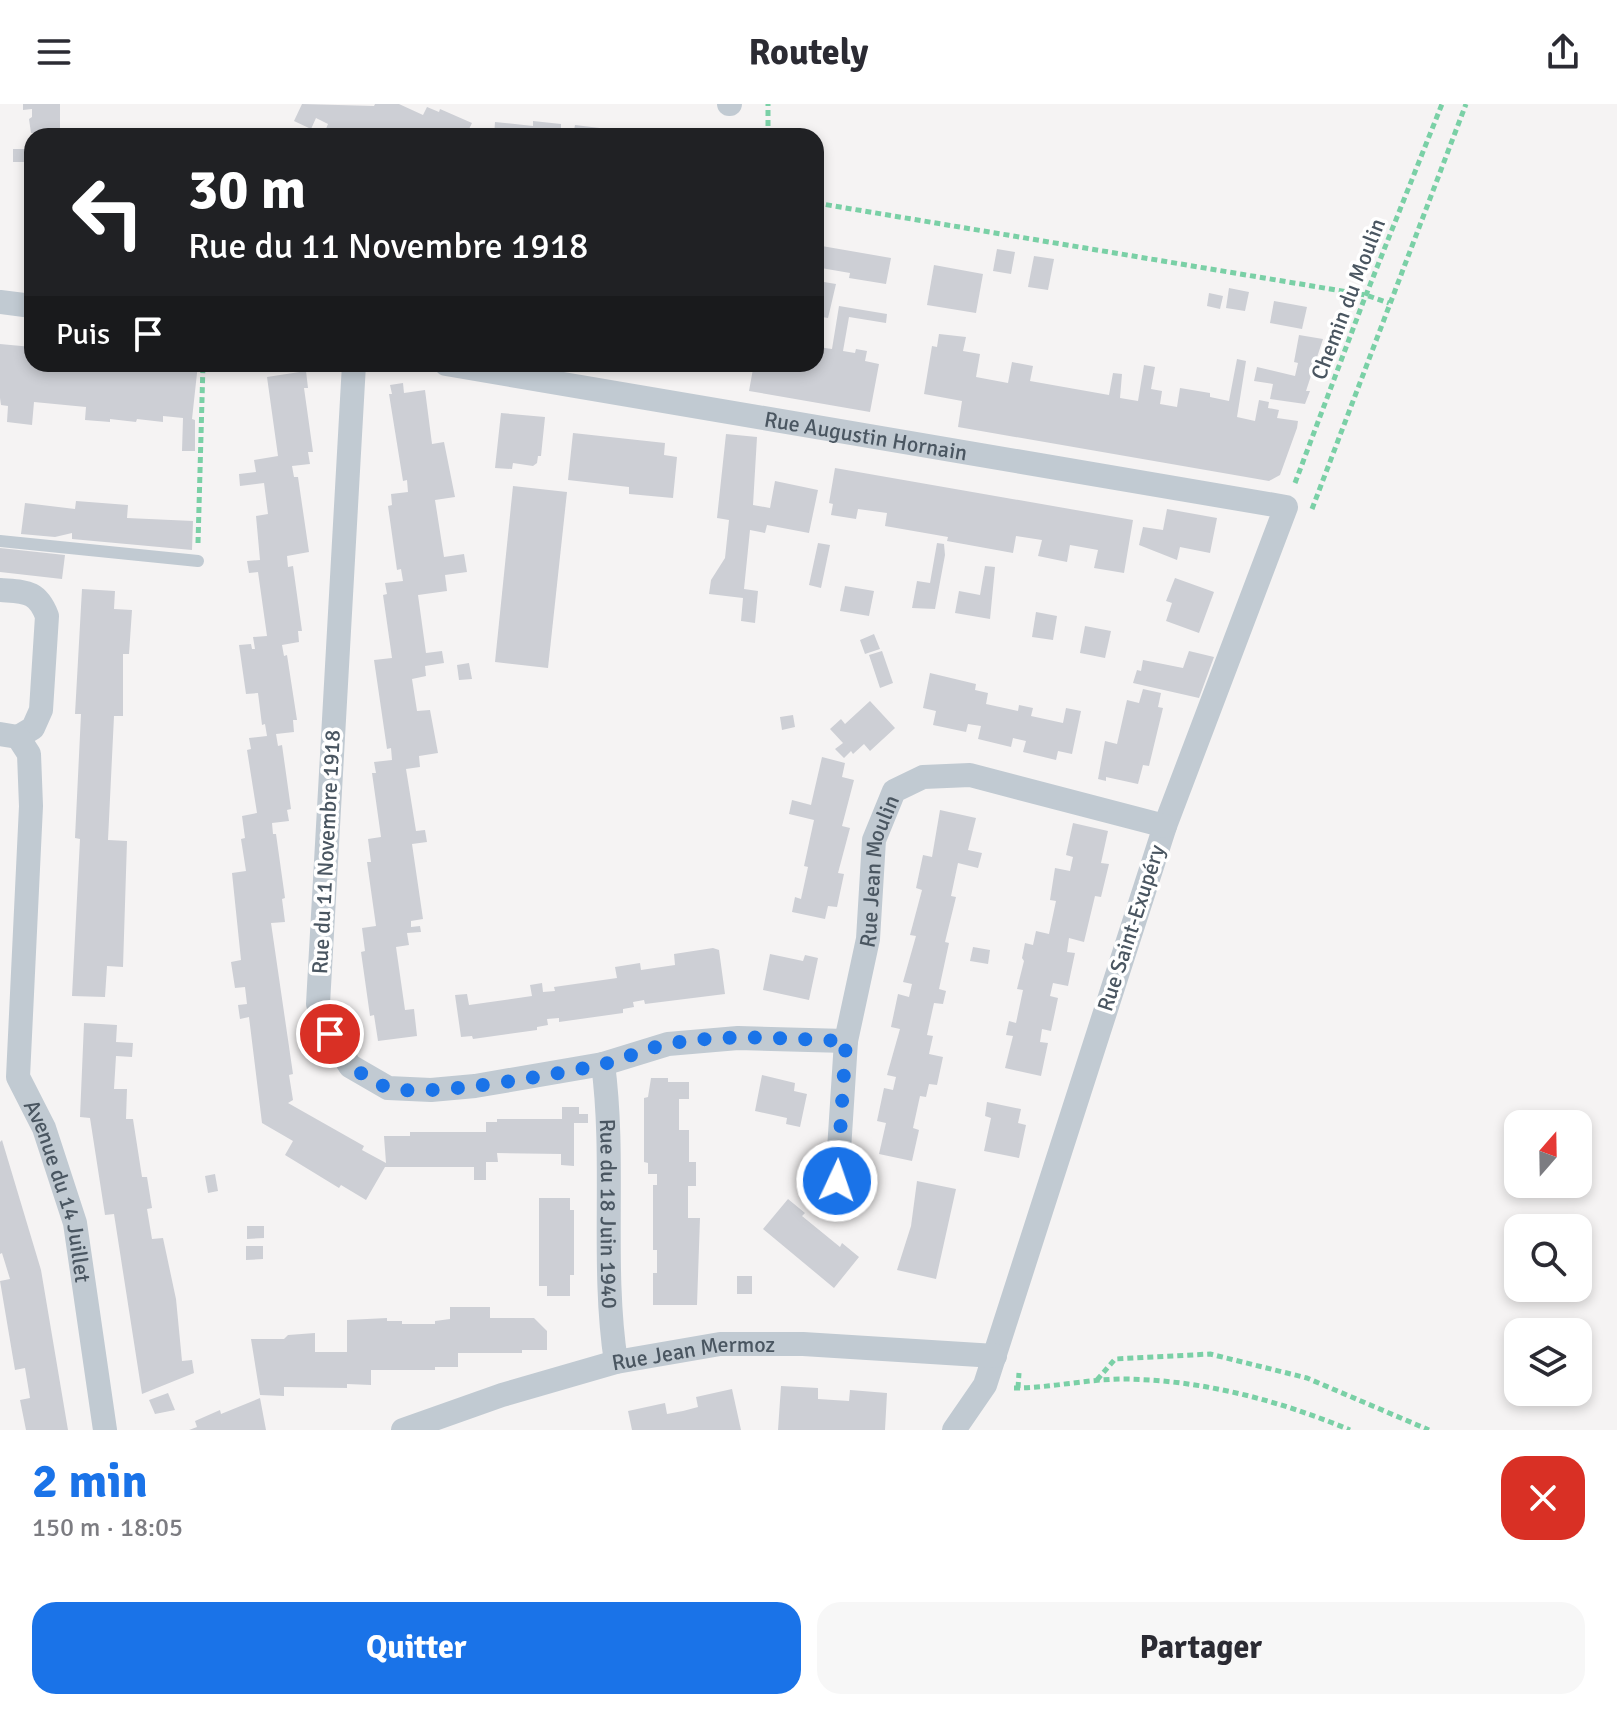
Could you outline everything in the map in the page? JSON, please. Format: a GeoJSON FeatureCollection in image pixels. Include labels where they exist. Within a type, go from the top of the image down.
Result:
{"type":"FeatureCollection","features":[{"type":"Feature","properties":{"kind":"street"},"geometry":{"type":"LineString","coordinates":[[0,302],[24,305]]}},
{"type":"Feature","properties":{"kind":"street","name":"Rue du 11 Novembre 1918"},"geometry":{"type":"LineString","coordinates":[[354,372],[318,1004],[330,1034],[350,1066],[388,1088],[431,1090],[475,1086],[603,1064],[668,1044],[738,1038],[846,1041]]}},
{"type":"Feature","properties":{"kind":"street","name":"Rue Augustin Hornain"},"geometry":{"type":"LineString","coordinates":[[493,372],[1286,507]]}},
{"type":"Feature","properties":{"kind":"street","name":"Rue Saint-Exupéry"},"geometry":{"type":"LineString","coordinates":[[954,1430],[985,1385],[1165,826],[1286,507]]}},
{"type":"Feature","properties":{"kind":"street"},"geometry":{"type":"LineString","coordinates":[[0,590],[31,593],[42,603],[47,616],[41,710],[33,728],[9,736]]}},
{"type":"Feature","properties":{"kind":"street","name":"Avenue du 14 Juillet"},"geometry":{"type":"LineString","coordinates":[[9,736],[29,754],[31,806],[9,1077],[44,1128],[75,1223],[105,1430]]}},
{"type":"Feature","properties":{"kind":"street","name":"Rue Jean Moulin"},"geometry":{"type":"LineString","coordinates":[[837,1181],[846,1041],[868,939],[874,840],[894,791],[923,777],[970,775],[1165,826]]}},
{"type":"Feature","properties":{"kind":"street","name":"Rue du 18 Juin 1940"},"geometry":{"type":"LineString","coordinates":[[603,1064],[607,1093],[607,1210],[616,1362]]}},
{"type":"Feature","properties":{"kind":"street","name":"Rue Jean Mermoz"},"geometry":{"type":"LineString","coordinates":[[403,1430],[502,1395],[616,1362],[720,1344],[803,1344],[995,1356]]}},
{"type":"Feature","properties":{"kind":"lane"},"geometry":{"type":"LineString","coordinates":[[0,541],[198,561]]}},
{"type":"Feature","properties":{"kind":"path"},"geometry":{"type":"LineString","coordinates":[[768,104],[768,128]]}},
{"type":"Feature","properties":{"kind":"path","name":"Chemin du Moulin"},"geometry":{"type":"LineString","coordinates":[[1286,507],[1442,104]]}},
{"type":"Feature","properties":{"kind":"path"},"geometry":{"type":"LineString","coordinates":[[1307,523],[1466,104]]}},
{"type":"Feature","properties":{"kind":"path"},"geometry":{"type":"LineString","coordinates":[[824,204],[1366,295],[1389,303]]}},
{"type":"Feature","properties":{"kind":"path"},"geometry":{"type":"LineString","coordinates":[[198,561],[203,372]]}},
{"type":"Feature","properties":{"kind":"path"},"geometry":{"type":"LineString","coordinates":[[1097,1381],[1115,1359],[1210,1354],[1307,1378],[1429,1430]]}},
{"type":"Feature","properties":{"kind":"path"},"geometry":{"type":"LineString","coordinates":[[1018,1388],[1019,1372]]}},
{"type":"Feature","properties":{"kind":"path"},"geometry":{"type":"LineString","coordinates":[[985,1385],[1018,1388],[1149,1380],[1211,1387],[1276,1404],[1350,1430]]}},
{"type":"Feature","properties":{"kind":"building"},"geometry":{"type":"Polygon","coordinates":[[[23,104],[60,104],[60,128],[30,128],[32,109],[23,110],[23,104]]]}},
{"type":"Feature","properties":{"kind":"building"},"geometry":{"type":"Polygon","coordinates":[[[302,104],[399,104],[423,115],[427,107],[439,112],[440,109],[472,123],[470,128],[326,128],[328,124],[316,118],[309,128],[294,121],[302,104]]]}},
{"type":"Feature","properties":{"kind":"building"},"geometry":{"type":"Polygon","coordinates":[[[533,121],[561,124],[561,128],[495,128],[495,122],[533,126],[533,121]]]}},
{"type":"Feature","properties":{"kind":"building"},"geometry":{"type":"Polygon","coordinates":[[[13,149],[24,149],[24,162],[13,162],[13,149]]]}},
{"type":"Feature","properties":{"kind":"building"},"geometry":{"type":"Polygon","coordinates":[[[824,246],[891,258],[886,284],[849,278],[850,273],[824,269],[824,246]]]}},
{"type":"Feature","properties":{"kind":"building"},"geometry":{"type":"Polygon","coordinates":[[[997,249],[1015,252],[1011,274],[993,271],[997,249]]]}},
{"type":"Feature","properties":{"kind":"building"},"geometry":{"type":"Polygon","coordinates":[[[1034,256],[1054,259],[1048,290],[1028,287],[1034,256]]]}},
{"type":"Feature","properties":{"kind":"building"},"geometry":{"type":"Polygon","coordinates":[[[934,265],[983,274],[976,313],[927,305],[934,265]]]}},
{"type":"Feature","properties":{"kind":"building"},"geometry":{"type":"Polygon","coordinates":[[[824,282],[836,284],[828,318],[824,317],[824,282]]]}},
{"type":"Feature","properties":{"kind":"building"},"geometry":{"type":"Polygon","coordinates":[[[1229,288],[1249,292],[1245,311],[1226,308],[1229,288]]]}},
{"type":"Feature","properties":{"kind":"building"},"geometry":{"type":"Polygon","coordinates":[[[1209,293],[1223,296],[1220,309],[1207,306],[1209,293]]]}},
{"type":"Feature","properties":{"kind":"building"},"geometry":{"type":"Polygon","coordinates":[[[1274,301],[1307,307],[1302,329],[1270,323],[1274,301]]]}},
{"type":"Feature","properties":{"kind":"building"},"geometry":{"type":"Polygon","coordinates":[[[839,306],[887,314],[886,323],[849,317],[843,351],[867,351],[865,361],[879,364],[870,412],[749,391],[752,372],[824,372],[824,348],[832,349],[839,306]]]}},
{"type":"Feature","properties":{"kind":"building"},"geometry":{"type":"Polygon","coordinates":[[[939,334],[966,337],[963,351],[980,354],[976,377],[1008,383],[1012,362],[1033,366],[1030,381],[1109,395],[1113,373],[1122,374],[1120,398],[1138,401],[1144,365],[1155,367],[1151,389],[1162,391],[1160,404],[1177,407],[1180,388],[1210,393],[1210,397],[1229,401],[1237,359],[1246,361],[1237,417],[1255,421],[1259,400],[1269,402],[1268,408],[1279,410],[1277,418],[1298,421],[1297,428],[1280,475],[1269,481],[958,427],[962,401],[924,394],[932,346],[937,347],[939,334]]]}},
{"type":"Feature","properties":{"kind":"building"},"geometry":{"type":"Polygon","coordinates":[[[1299,335],[1323,339],[1306,391],[1310,391],[1305,404],[1270,399],[1273,384],[1254,381],[1257,367],[1295,376],[1299,335]]]}},
{"type":"Feature","properties":{"kind":"building"},"geometry":{"type":"Polygon","coordinates":[[[0,344],[24,346],[24,372],[197,372],[192,419],[195,420],[195,451],[182,451],[183,418],[163,416],[163,422],[85,420],[86,407],[34,402],[32,425],[7,422],[8,406],[1,405],[0,344]]]}},
{"type":"Feature","properties":{"kind":"building"},"geometry":{"type":"Polygon","coordinates":[[[306,372],[308,388],[304,388],[313,452],[308,452],[310,464],[292,466],[294,477],[298,477],[309,552],[287,556],[288,567],[293,566],[302,631],[298,631],[299,642],[282,645],[284,656],[287,655],[297,720],[293,720],[294,732],[276,734],[278,746],[282,745],[291,809],[287,810],[289,821],[272,823],[285,898],[282,899],[285,922],[271,923],[293,1074],[289,1075],[293,1100],[288,1103],[364,1146],[362,1150],[386,1163],[384,1136],[410,1136],[410,1132],[486,1132],[486,1122],[497,1122],[497,1119],[562,1119],[562,1107],[579,1107],[579,1114],[588,1114],[588,1123],[574,1123],[574,1166],[561,1165],[561,1154],[497,1153],[498,1162],[486,1162],[486,1180],[474,1180],[474,1167],[385,1167],[366,1200],[341,1185],[339,1188],[285,1155],[293,1141],[262,1123],[249,1017],[240,1019],[238,1005],[247,1004],[245,987],[235,988],[231,962],[241,960],[232,873],[246,871],[241,839],[245,838],[242,816],[257,813],[247,750],[251,749],[249,738],[267,736],[265,724],[262,725],[258,693],[246,694],[239,645],[251,644],[255,649],[253,637],[267,636],[258,572],[249,573],[247,561],[260,560],[256,516],[268,514],[264,483],[240,486],[239,474],[256,472],[254,460],[278,456],[267,377],[306,372]]]}},
{"type":"Feature","properties":{"kind":"building"},"geometry":{"type":"Polygon","coordinates":[[[403,383],[404,393],[425,390],[432,444],[444,442],[455,497],[435,500],[444,557],[464,554],[467,572],[445,575],[447,591],[418,595],[426,653],[442,651],[444,663],[425,666],[426,676],[412,679],[417,711],[430,710],[438,753],[419,756],[420,767],[406,769],[416,831],[425,830],[427,842],[412,844],[423,919],[411,921],[411,927],[420,926],[421,932],[407,933],[409,945],[396,947],[405,1010],[414,1009],[417,1036],[378,1041],[374,1015],[370,1016],[361,952],[365,951],[362,928],[376,926],[367,862],[371,862],[368,839],[381,837],[372,773],[376,773],[374,762],[392,760],[391,748],[387,749],[374,660],[392,658],[383,595],[387,594],[385,583],[403,581],[401,569],[397,570],[388,506],[392,505],[391,494],[408,492],[407,480],[403,481],[389,394],[392,394],[390,385],[403,383]]]}},
{"type":"Feature","properties":{"kind":"building"},"geometry":{"type":"Polygon","coordinates":[[[501,413],[545,417],[541,456],[533,466],[513,463],[512,469],[495,468],[501,413]]]}},
{"type":"Feature","properties":{"kind":"building"},"geometry":{"type":"Polygon","coordinates":[[[573,433],[665,443],[664,455],[677,457],[673,498],[629,494],[629,487],[568,480],[573,433]]]}},
{"type":"Feature","properties":{"kind":"building"},"geometry":{"type":"Polygon","coordinates":[[[726,434],[757,437],[753,505],[770,508],[775,481],[818,490],[809,533],[767,525],[765,533],[750,530],[744,589],[758,591],[755,623],[741,621],[743,598],[709,594],[711,580],[725,558],[729,520],[717,518],[726,434]]]}},
{"type":"Feature","properties":{"kind":"building"},"geometry":{"type":"Polygon","coordinates":[[[835,468],[1133,520],[1124,573],[1094,568],[1098,550],[1070,545],[1067,562],[1038,556],[1042,540],[1016,536],[1013,553],[885,526],[887,513],[858,509],[856,519],[831,515],[833,504],[829,503],[835,468]]]}},
{"type":"Feature","properties":{"kind":"building"},"geometry":{"type":"Polygon","coordinates":[[[513,486],[567,492],[548,668],[495,662],[513,486]]]}},
{"type":"Feature","properties":{"kind":"building"},"geometry":{"type":"Polygon","coordinates":[[[76,501],[128,505],[127,518],[193,521],[192,550],[72,539],[72,533],[55,537],[21,534],[25,503],[75,509],[76,501]]]}},
{"type":"Feature","properties":{"kind":"building"},"geometry":{"type":"Polygon","coordinates":[[[1167,509],[1217,518],[1210,553],[1180,547],[1177,560],[1139,545],[1143,527],[1163,530],[1167,509]]]}},
{"type":"Feature","properties":{"kind":"building"},"geometry":{"type":"Polygon","coordinates":[[[818,543],[830,545],[821,588],[809,585],[818,543]]]}},
{"type":"Feature","properties":{"kind":"building"},"geometry":{"type":"Polygon","coordinates":[[[937,543],[944,544],[945,555],[935,609],[912,608],[917,581],[930,583],[937,543]]]}},
{"type":"Feature","properties":{"kind":"building"},"geometry":{"type":"Polygon","coordinates":[[[0,548],[65,555],[62,579],[0,572],[0,548]]]}},
{"type":"Feature","properties":{"kind":"building"},"geometry":{"type":"Polygon","coordinates":[[[985,566],[995,567],[990,619],[955,613],[959,591],[980,595],[985,566]]]}},
{"type":"Feature","properties":{"kind":"building"},"geometry":{"type":"Polygon","coordinates":[[[1175,578],[1214,592],[1199,633],[1166,621],[1172,603],[1166,601],[1175,578]]]}},
{"type":"Feature","properties":{"kind":"building"},"geometry":{"type":"Polygon","coordinates":[[[845,586],[874,591],[869,616],[840,611],[845,586]]]}},
{"type":"Feature","properties":{"kind":"building"},"geometry":{"type":"Polygon","coordinates":[[[82,589],[115,591],[114,609],[132,610],[129,654],[123,654],[123,716],[114,716],[108,840],[127,841],[123,967],[107,966],[105,997],[72,996],[80,839],[75,838],[81,714],[75,714],[82,589]]]}},
{"type":"Feature","properties":{"kind":"building"},"geometry":{"type":"Polygon","coordinates":[[[1036,612],[1057,616],[1053,640],[1032,637],[1036,612]]]}},
{"type":"Feature","properties":{"kind":"building"},"geometry":{"type":"Polygon","coordinates":[[[1085,626],[1111,631],[1105,658],[1080,653],[1085,626]]]}},
{"type":"Feature","properties":{"kind":"building"},"geometry":{"type":"Polygon","coordinates":[[[874,634],[880,649],[865,654],[860,640],[874,634]]]}},
{"type":"Feature","properties":{"kind":"building"},"geometry":{"type":"Polygon","coordinates":[[[882,651],[893,683],[880,688],[869,655],[882,651]]]}},
{"type":"Feature","properties":{"kind":"building"},"geometry":{"type":"Polygon","coordinates":[[[1189,651],[1214,657],[1199,698],[1133,683],[1137,670],[1141,671],[1143,660],[1183,668],[1189,651]]]}},
{"type":"Feature","properties":{"kind":"building"},"geometry":{"type":"Polygon","coordinates":[[[469,663],[472,679],[459,680],[457,665],[469,663]]]}},
{"type":"Feature","properties":{"kind":"building"},"geometry":{"type":"Polygon","coordinates":[[[930,673],[976,684],[975,690],[988,693],[986,704],[1018,711],[1019,705],[1033,708],[1031,716],[1063,723],[1066,708],[1081,711],[1072,754],[1058,751],[1056,760],[1023,752],[1026,741],[1013,738],[1011,747],[978,739],[981,726],[968,724],[966,732],[933,725],[936,711],[923,708],[930,673]]]}},
{"type":"Feature","properties":{"kind":"building"},"geometry":{"type":"Polygon","coordinates":[[[1143,689],[1161,693],[1158,707],[1163,708],[1149,766],[1143,765],[1138,784],[1106,777],[1106,781],[1098,779],[1105,741],[1117,744],[1127,700],[1139,703],[1143,689]]]}},
{"type":"Feature","properties":{"kind":"building"},"geometry":{"type":"Polygon","coordinates":[[[870,701],[895,728],[870,751],[864,744],[844,758],[835,749],[843,743],[830,729],[841,719],[845,724],[870,701]]]}},
{"type":"Feature","properties":{"kind":"building"},"geometry":{"type":"Polygon","coordinates":[[[793,715],[795,727],[782,730],[780,717],[793,715]]]}},
{"type":"Feature","properties":{"kind":"building"},"geometry":{"type":"Polygon","coordinates":[[[822,757],[845,763],[842,777],[854,780],[842,826],[850,828],[838,873],[844,874],[837,907],[828,906],[825,919],[792,912],[795,897],[801,899],[814,820],[789,814],[792,800],[811,805],[822,757]]]}},
{"type":"Feature","properties":{"kind":"building"},"geometry":{"type":"Polygon","coordinates":[[[940,810],[976,818],[968,850],[982,853],[978,868],[958,863],[951,896],[956,897],[945,942],[949,943],[939,989],[946,991],[943,1004],[934,1003],[927,1035],[933,1036],[929,1054],[943,1057],[937,1085],[929,1084],[926,1097],[920,1096],[913,1128],[919,1130],[912,1161],[879,1154],[886,1123],[877,1121],[884,1088],[893,1090],[896,1077],[887,1075],[900,1029],[891,1027],[898,994],[909,997],[912,984],[903,982],[916,936],[910,935],[922,890],[916,888],[923,855],[932,857],[940,810]]]}},
{"type":"Feature","properties":{"kind":"building"},"geometry":{"type":"Polygon","coordinates":[[[1073,823],[1108,831],[1101,863],[1109,864],[1101,897],[1095,896],[1084,942],[1069,938],[1067,952],[1075,953],[1068,986],[1053,983],[1050,996],[1058,998],[1051,1031],[1042,1029],[1040,1042],[1048,1043],[1041,1076],[1005,1068],[1013,1036],[1006,1035],[1009,1021],[1016,1023],[1023,990],[1017,989],[1025,943],[1033,945],[1036,931],[1049,934],[1056,901],[1050,900],[1055,868],[1070,871],[1073,857],[1066,855],[1073,823]]]}},
{"type":"Feature","properties":{"kind":"building"},"geometry":{"type":"Polygon","coordinates":[[[973,947],[990,950],[988,964],[970,961],[973,947]]]}},
{"type":"Feature","properties":{"kind":"building"},"geometry":{"type":"Polygon","coordinates":[[[713,948],[719,950],[725,994],[645,1004],[644,1000],[633,1002],[634,1007],[623,1009],[623,1013],[559,1022],[559,1018],[547,1019],[548,1025],[537,1027],[537,1030],[473,1039],[472,1036],[461,1037],[455,995],[467,994],[469,1005],[532,996],[530,985],[542,983],[543,992],[555,991],[554,987],[617,978],[615,967],[640,963],[641,970],[675,965],[674,954],[713,948]]]}},
{"type":"Feature","properties":{"kind":"building"},"geometry":{"type":"Polygon","coordinates":[[[770,954],[803,961],[805,955],[818,958],[809,1000],[763,990],[770,954]]]}},
{"type":"Feature","properties":{"kind":"building"},"geometry":{"type":"Polygon","coordinates":[[[84,1023],[117,1025],[116,1042],[133,1043],[132,1057],[116,1056],[114,1089],[127,1089],[126,1119],[133,1119],[142,1177],[147,1177],[152,1208],[147,1209],[152,1239],[163,1238],[176,1299],[182,1361],[192,1360],[194,1373],[142,1394],[114,1214],[105,1215],[90,1118],[80,1117],[84,1023]]]}},
{"type":"Feature","properties":{"kind":"building"},"geometry":{"type":"Polygon","coordinates":[[[762,1075],[795,1083],[794,1091],[807,1094],[800,1127],[786,1124],[787,1118],[755,1111],[762,1075]]]}},
{"type":"Feature","properties":{"kind":"building"},"geometry":{"type":"Polygon","coordinates":[[[651,1078],[689,1082],[689,1099],[679,1099],[679,1130],[689,1130],[689,1162],[696,1162],[696,1186],[688,1186],[688,1218],[700,1218],[697,1305],[653,1305],[657,1250],[653,1250],[653,1185],[657,1185],[657,1174],[648,1174],[648,1163],[644,1162],[644,1098],[648,1097],[651,1078]]]}},
{"type":"Feature","properties":{"kind":"building"},"geometry":{"type":"Polygon","coordinates":[[[987,1102],[1021,1109],[1018,1123],[1026,1125],[1019,1158],[984,1151],[991,1118],[985,1116],[987,1102]]]}},
{"type":"Feature","properties":{"kind":"building"},"geometry":{"type":"Polygon","coordinates":[[[2,1140],[41,1270],[68,1430],[26,1430],[20,1400],[30,1398],[25,1368],[15,1370],[0,1281],[10,1279],[0,1254],[2,1140]]]}},
{"type":"Feature","properties":{"kind":"building"},"geometry":{"type":"Polygon","coordinates":[[[215,1174],[218,1191],[208,1193],[205,1176],[215,1174]]]}},
{"type":"Feature","properties":{"kind":"building"},"geometry":{"type":"Polygon","coordinates":[[[917,1181],[956,1189],[936,1279],[897,1270],[911,1226],[917,1181]]]}},
{"type":"Feature","properties":{"kind":"building"},"geometry":{"type":"Polygon","coordinates":[[[539,1198],[570,1198],[570,1210],[574,1210],[574,1275],[570,1275],[570,1296],[547,1296],[547,1286],[539,1286],[539,1198]]]}},
{"type":"Feature","properties":{"kind":"building"},"geometry":{"type":"Polygon","coordinates":[[[788,1199],[805,1213],[802,1216],[840,1247],[842,1243],[859,1257],[834,1288],[763,1229],[788,1199]]]}},
{"type":"Feature","properties":{"kind":"building"},"geometry":{"type":"Polygon","coordinates":[[[247,1226],[264,1226],[264,1238],[247,1239],[247,1226]]]}},
{"type":"Feature","properties":{"kind":"building"},"geometry":{"type":"Polygon","coordinates":[[[246,1246],[263,1246],[263,1259],[246,1260],[246,1246]]]}},
{"type":"Feature","properties":{"kind":"building"},"geometry":{"type":"Polygon","coordinates":[[[737,1276],[752,1276],[752,1294],[737,1294],[737,1276]]]}},
{"type":"Feature","properties":{"kind":"building"},"geometry":{"type":"Polygon","coordinates":[[[450,1307],[490,1307],[490,1318],[534,1318],[547,1331],[547,1350],[458,1353],[458,1367],[371,1370],[371,1385],[347,1384],[347,1388],[284,1387],[284,1396],[260,1395],[251,1339],[284,1339],[288,1335],[315,1333],[315,1352],[347,1352],[347,1320],[387,1318],[387,1321],[402,1321],[402,1324],[435,1324],[435,1321],[450,1319],[450,1307]]]}},
{"type":"Feature","properties":{"kind":"building"},"geometry":{"type":"Polygon","coordinates":[[[781,1386],[818,1388],[818,1399],[849,1401],[850,1390],[887,1393],[885,1430],[778,1430],[781,1386]]]}},
{"type":"Feature","properties":{"kind":"building"},"geometry":{"type":"Polygon","coordinates":[[[732,1389],[741,1430],[632,1430],[628,1411],[665,1403],[667,1414],[683,1411],[698,1407],[696,1397],[732,1389]]]}},
{"type":"Feature","properties":{"kind":"building"},"geometry":{"type":"Polygon","coordinates":[[[168,1393],[175,1410],[155,1414],[149,1400],[168,1393]]]}},
{"type":"Feature","properties":{"kind":"building"},"geometry":{"type":"Polygon","coordinates":[[[260,1398],[266,1430],[189,1430],[197,1427],[195,1421],[260,1398]]]}},
{"type":"Feature","properties":{"kind":"route"},"geometry":{"type":"LineString","coordinates":[[330,1034],[350,1066],[388,1088],[431,1090],[475,1086],[603,1064],[668,1044],[738,1038],[846,1041],[837,1181]]}}]}
